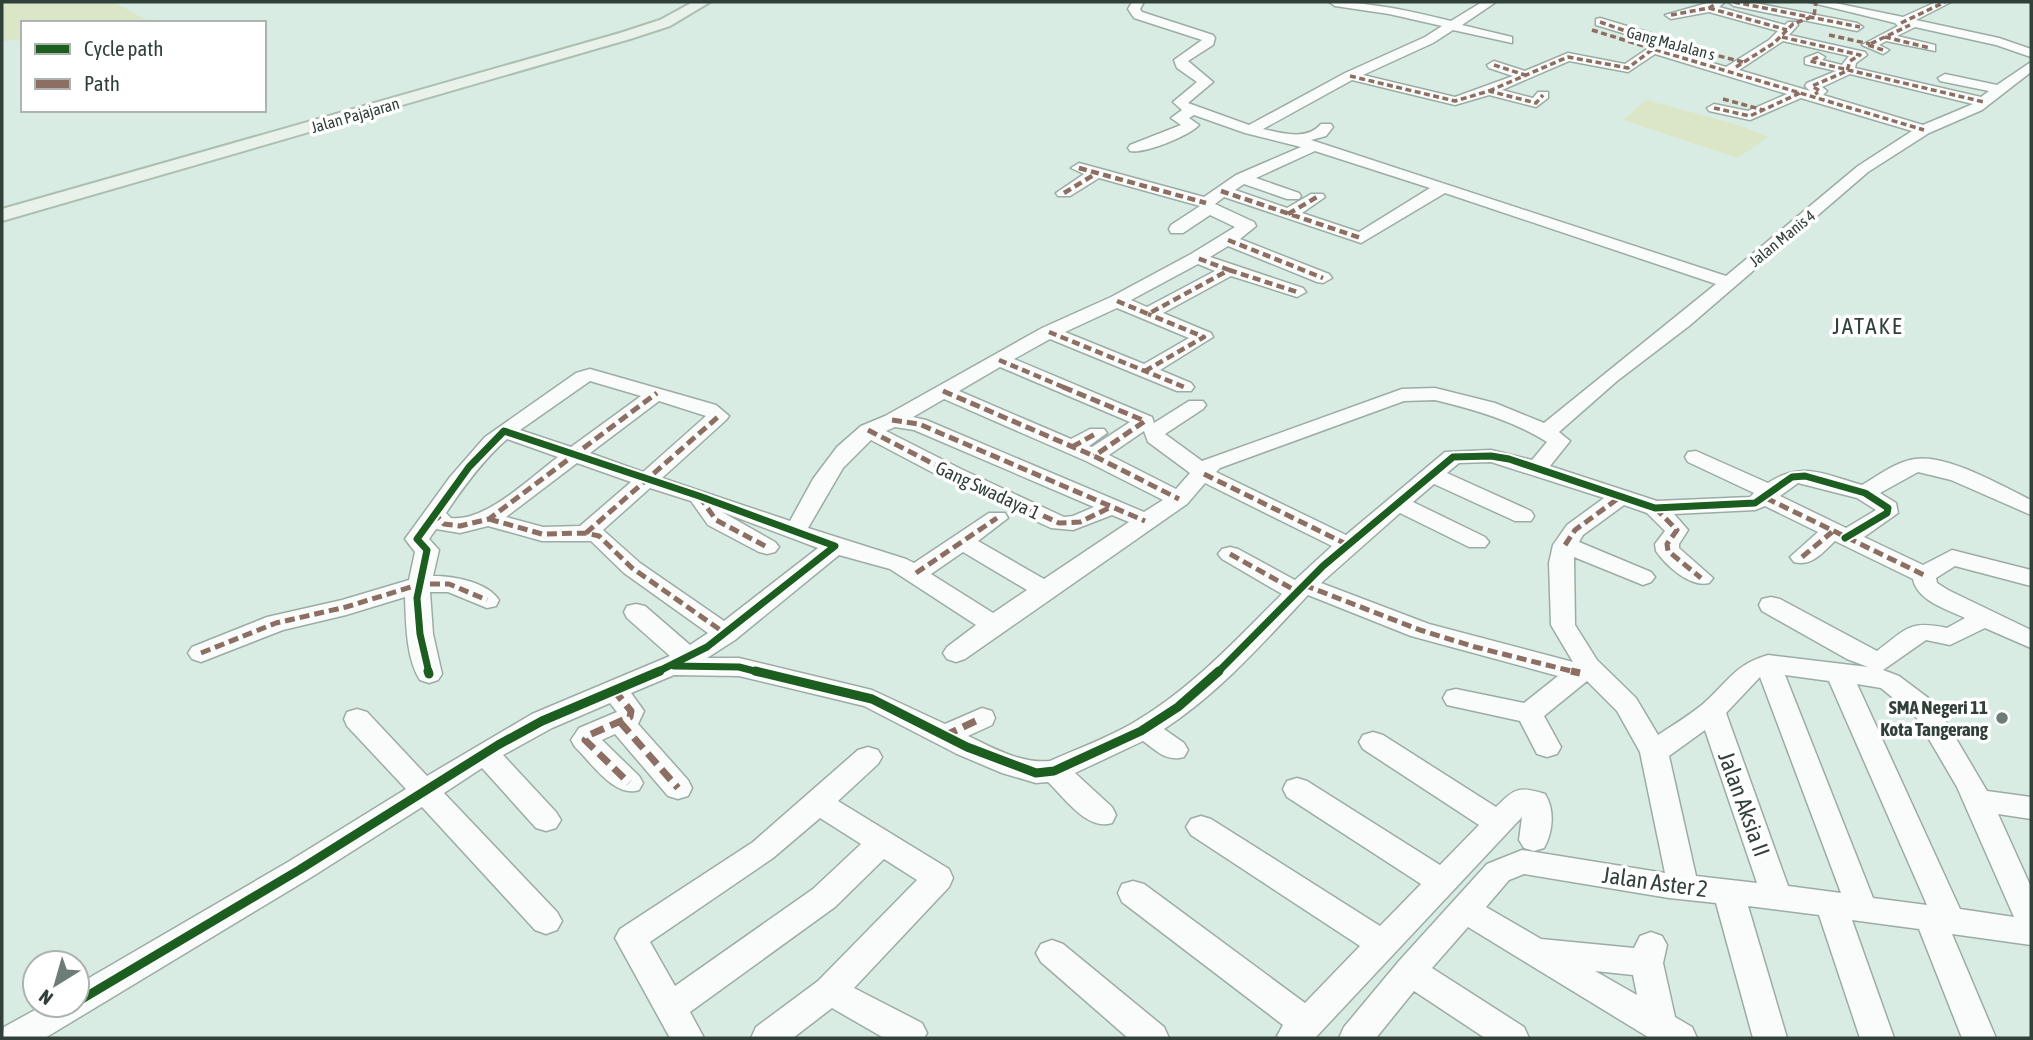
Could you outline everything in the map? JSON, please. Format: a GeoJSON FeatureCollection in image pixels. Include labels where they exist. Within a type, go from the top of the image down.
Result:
{"type":"FeatureCollection","features":[{"type":"Feature","properties":{"kind":"main road","name":"Jalan Pajajaran"},"geometry":{"type":"LineString","coordinates":[[2,215],[625,36],[665,23],[703,2]]}},
{"type":"Feature","properties":{"kind":"street"},"geometry":{"type":"LineString","coordinates":[[1138,2],[1134,9],[1138,15],[1209,38],[1208,42],[1184,57],[1180,63],[1206,82],[1180,102],[1194,110],[1250,130],[1306,143],[1443,187],[1728,282]]}},
{"type":"Feature","properties":{"kind":"street"},"geometry":{"type":"LineString","coordinates":[[1335,2],[1351,3],[1452,25],[1508,40]]}},
{"type":"Feature","properties":{"kind":"street"},"geometry":{"type":"LineString","coordinates":[[1250,130],[1350,76],[1429,40],[1490,2]]}},
{"type":"Feature","properties":{"kind":"street"},"geometry":{"type":"LineString","coordinates":[[1734,2],[1756,4],[1807,19],[1860,27]]}},
{"type":"Feature","properties":{"kind":"street"},"geometry":{"type":"LineString","coordinates":[[1730,70],[1785,34],[1793,24],[1816,14],[1820,2],[2031,53]]}},
{"type":"Feature","properties":{"kind":"street"},"geometry":{"type":"LineString","coordinates":[[1879,44],[1905,24],[1945,2]]}},
{"type":"Feature","properties":{"kind":"street"},"geometry":{"type":"LineString","coordinates":[[1671,15],[1714,5],[1785,34],[1859,54],[1850,61],[1847,71]]}},
{"type":"Feature","properties":{"kind":"street","name":"Gang MaJalan s"},"geometry":{"type":"LineString","coordinates":[[1653,49],[1596,26],[1743,62]]}},
{"type":"Feature","properties":{"kind":"street"},"geometry":{"type":"LineString","coordinates":[[1829,34],[1879,44],[1930,48]]}},
{"type":"Feature","properties":{"kind":"street"},"geometry":{"type":"LineString","coordinates":[[1350,76],[1455,101],[1528,76],[1574,54],[1621,72],[1653,49],[1924,130]]}},
{"type":"Feature","properties":{"kind":"street"},"geometry":{"type":"LineString","coordinates":[[1818,57],[1810,61],[1847,71],[1991,91]]}},
{"type":"Feature","properties":{"kind":"street"},"geometry":{"type":"LineString","coordinates":[[1494,65],[1528,76]]}},
{"type":"Feature","properties":{"kind":"street","name":"Jalan Manis 4"},"geometry":{"type":"LineString","coordinates":[[1547,431],[1863,169],[2031,66]]}},
{"type":"Feature","properties":{"kind":"street"},"geometry":{"type":"LineString","coordinates":[[1718,104],[1747,116],[1807,94],[1820,92],[1812,86],[1847,71]]}},
{"type":"Feature","properties":{"kind":"street"},"geometry":{"type":"LineString","coordinates":[[1945,78],[1991,91]]}},
{"type":"Feature","properties":{"kind":"street"},"geometry":{"type":"LineString","coordinates":[[1489,91],[1536,103],[1539,103],[1543,95]]}},
{"type":"Feature","properties":{"kind":"street"},"geometry":{"type":"LineString","coordinates":[[1135,148],[1178,133],[1192,125],[1178,118],[1194,110]]}},
{"type":"Feature","properties":{"kind":"street"},"geometry":{"type":"LineString","coordinates":[[1177,229],[1207,206],[1221,191],[1306,143],[1309,135],[1321,133],[1326,127]]}},
{"type":"Feature","properties":{"kind":"street"},"geometry":{"type":"LineString","coordinates":[[796,530],[838,456],[867,430],[892,420],[1049,332],[1117,302],[1246,228],[1247,224],[1207,206],[1079,167]]}},
{"type":"Feature","properties":{"kind":"street"},"geometry":{"type":"LineString","coordinates":[[1063,192],[1097,173]]}},
{"type":"Feature","properties":{"kind":"street"},"geometry":{"type":"LineString","coordinates":[[1242,178],[1293,196]]}},
{"type":"Feature","properties":{"kind":"street"},"geometry":{"type":"LineString","coordinates":[[1221,191],[1361,238],[1443,187]]}},
{"type":"Feature","properties":{"kind":"street"},"geometry":{"type":"LineString","coordinates":[[1288,214],[1317,197]]}},
{"type":"Feature","properties":{"kind":"street"},"geometry":{"type":"LineString","coordinates":[[1228,240],[1323,278]]}},
{"type":"Feature","properties":{"kind":"street"},"geometry":{"type":"LineString","coordinates":[[1197,258],[1297,292]]}},
{"type":"Feature","properties":{"kind":"street"},"geometry":{"type":"LineString","coordinates":[[1149,314],[1229,270]]}},
{"type":"Feature","properties":{"kind":"street"},"geometry":{"type":"LineString","coordinates":[[1117,302],[1204,337],[1145,371]]}},
{"type":"Feature","properties":{"kind":"street"},"geometry":{"type":"LineString","coordinates":[[1049,332],[1145,371],[1190,396],[1153,435],[1211,477],[1348,545]]}},
{"type":"Feature","properties":{"kind":"street"},"geometry":{"type":"LineString","coordinates":[[999,360],[1144,421],[1094,457]]}},
{"type":"Feature","properties":{"kind":"street"},"geometry":{"type":"LineString","coordinates":[[429,674],[420,634],[417,598],[427,550],[417,539],[495,438],[590,375],[709,409],[719,416],[586,533]]}},
{"type":"Feature","properties":{"kind":"street"},"geometry":{"type":"LineString","coordinates":[[943,391],[1094,457],[1179,499]]}},
{"type":"Feature","properties":{"kind":"street"},"geometry":{"type":"LineString","coordinates":[[436,514],[444,524],[460,526],[489,519],[657,393]]}},
{"type":"Feature","properties":{"kind":"street"},"geometry":{"type":"LineString","coordinates":[[956,653],[1211,477],[1218,460],[1411,394],[1436,394],[1488,407],[1547,431],[1559,441],[1535,470]]}},
{"type":"Feature","properties":{"kind":"street"},"geometry":{"type":"LineString","coordinates":[[892,420],[919,424],[1145,521]]}},
{"type":"Feature","properties":{"kind":"street","name":"Gang Swadaya 1"},"geometry":{"type":"LineString","coordinates":[[867,430],[953,474],[1059,523],[1068,525],[1082,521],[1111,507]]}},
{"type":"Feature","properties":{"kind":"street"},"geometry":{"type":"LineString","coordinates":[[504,431],[699,496],[835,546],[886,559],[916,573],[993,625]]}},
{"type":"Feature","properties":{"kind":"street"},"geometry":{"type":"LineString","coordinates":[[1072,447],[1097,433]]}},
{"type":"Feature","properties":{"kind":"street"},"geometry":{"type":"LineString","coordinates":[[636,612],[679,661],[739,667],[872,699],[944,736],[1012,766],[1036,773],[1054,771],[1144,729],[1178,707],[1218,673],[1301,588],[1348,545],[1453,457],[1498,457],[1655,508],[1755,503],[1792,477],[1805,476],[1865,493],[1888,508],[1887,513],[1839,535],[1802,557]]}},
{"type":"Feature","properties":{"kind":"street"},"geometry":{"type":"LineString","coordinates":[[1696,457],[1839,535],[1924,575]]}},
{"type":"Feature","properties":{"kind":"street"},"geometry":{"type":"LineString","coordinates":[[1865,493],[1907,468],[1927,466],[1966,479],[2031,508]]}},
{"type":"Feature","properties":{"kind":"street"},"geometry":{"type":"LineString","coordinates":[[1433,475],[1523,516]]}},
{"type":"Feature","properties":{"kind":"street"},"geometry":{"type":"LineString","coordinates":[[699,496],[716,520],[767,547]]}},
{"type":"Feature","properties":{"kind":"street"},"geometry":{"type":"LineString","coordinates":[[1620,497],[1575,530],[1565,545],[1561,564],[1563,625],[1584,669],[1627,705],[1654,752],[1683,888]]}},
{"type":"Feature","properties":{"kind":"street"},"geometry":{"type":"LineString","coordinates":[[1398,504],[1477,542]]}},
{"type":"Feature","properties":{"kind":"street"},"geometry":{"type":"LineString","coordinates":[[1655,508],[1677,530],[1666,548],[1700,578]]}},
{"type":"Feature","properties":{"kind":"street"},"geometry":{"type":"LineString","coordinates":[[916,573],[997,518]]}},
{"type":"Feature","properties":{"kind":"street"},"geometry":{"type":"LineString","coordinates":[[489,519],[542,534],[586,533],[599,536],[632,568],[726,634]]}},
{"type":"Feature","properties":{"kind":"street"},"geometry":{"type":"LineString","coordinates":[[961,541],[1044,590]]}},
{"type":"Feature","properties":{"kind":"street"},"geometry":{"type":"LineString","coordinates":[[1565,545],[1643,578]]}},
{"type":"Feature","properties":{"kind":"street"},"geometry":{"type":"LineString","coordinates":[[91,994],[299,870],[485,753],[542,721],[679,661],[726,634],[835,546]]}},
{"type":"Feature","properties":{"kind":"street"},"geometry":{"type":"LineString","coordinates":[[1230,554],[1269,576],[1475,647],[1584,669]]}},
{"type":"Feature","properties":{"kind":"street"},"geometry":{"type":"LineString","coordinates":[[1924,575],[1952,557],[2023,579],[2031,578]]}},
{"type":"Feature","properties":{"kind":"street"},"geometry":{"type":"LineString","coordinates":[[1924,575],[1926,586],[1933,592],[2031,640]]}},
{"type":"Feature","properties":{"kind":"street"},"geometry":{"type":"LineString","coordinates":[[201,653],[276,623],[346,607],[421,584],[449,584],[486,600]]}},
{"type":"Feature","properties":{"kind":"street"},"geometry":{"type":"LineString","coordinates":[[1771,605],[1856,653],[1880,662],[1922,631],[1950,637],[1984,618]]}},
{"type":"Feature","properties":{"kind":"street"},"geometry":{"type":"LineString","coordinates":[[1654,752],[1712,712],[1753,669],[1768,664],[1841,677],[1877,677],[1890,682],[1926,710],[1971,786],[2031,920]]}},
{"type":"Feature","properties":{"kind":"street"},"geometry":{"type":"LineString","coordinates":[[1768,664],[1846,907],[1877,1038]]}},
{"type":"Feature","properties":{"kind":"street"},"geometry":{"type":"LineString","coordinates":[[1529,715],[1584,669]]}},
{"type":"Feature","properties":{"kind":"street"},"geometry":{"type":"LineString","coordinates":[[1841,677],[1940,919],[1979,1038]]}},
{"type":"Feature","properties":{"kind":"street"},"geometry":{"type":"LineString","coordinates":[[613,689],[631,711],[630,717],[586,736],[585,740],[629,783]]}},
{"type":"Feature","properties":{"kind":"street"},"geometry":{"type":"LineString","coordinates":[[1456,698],[1529,715],[1547,747]]}},
{"type":"Feature","properties":{"kind":"street","name":"Jalan Aksia II"},"geometry":{"type":"LineString","coordinates":[[1712,712],[1777,897]]}},
{"type":"Feature","properties":{"kind":"street"},"geometry":{"type":"LineString","coordinates":[[944,736],[982,718]]}},
{"type":"Feature","properties":{"kind":"street"},"geometry":{"type":"LineString","coordinates":[[357,719],[546,921]]}},
{"type":"Feature","properties":{"kind":"street"},"geometry":{"type":"LineString","coordinates":[[620,722],[678,788]]}},
{"type":"Feature","properties":{"kind":"street"},"geometry":{"type":"LineString","coordinates":[[1144,729],[1174,750]]}},
{"type":"Feature","properties":{"kind":"street"},"geometry":{"type":"LineString","coordinates":[[1373,743],[1500,824]]}},
{"type":"Feature","properties":{"kind":"street"},"geometry":{"type":"LineString","coordinates":[[485,753],[546,820]]}},
{"type":"Feature","properties":{"kind":"street"},"geometry":{"type":"LineString","coordinates":[[687,1038],[631,938],[763,850],[868,757]]}},
{"type":"Feature","properties":{"kind":"street"},"geometry":{"type":"LineString","coordinates":[[1054,771],[1102,815]]}},
{"type":"Feature","properties":{"kind":"street"},"geometry":{"type":"LineString","coordinates":[[1297,789],[1442,882]]}},
{"type":"Feature","properties":{"kind":"street"},"geometry":{"type":"LineString","coordinates":[[1133,893],[1300,1031],[1522,799],[1535,802],[1538,807],[1534,840]]}},
{"type":"Feature","properties":{"kind":"street"},"geometry":{"type":"LineString","coordinates":[[1976,800],[2031,808]]}},
{"type":"Feature","properties":{"kind":"street"},"geometry":{"type":"LineString","coordinates":[[768,1038],[830,991],[937,878],[818,803]]}},
{"type":"Feature","properties":{"kind":"street"},"geometry":{"type":"LineString","coordinates":[[1201,827],[1382,944]]}},
{"type":"Feature","properties":{"kind":"street"},"geometry":{"type":"LineString","coordinates":[[670,1008],[824,898],[880,844]]}},
{"type":"Feature","properties":{"kind":"street","name":"Jalan Aster 2"},"geometry":{"type":"LineString","coordinates":[[1356,1038],[1410,971],[1499,872],[1522,862],[1683,888],[1777,897],[2031,932]]}},
{"type":"Feature","properties":{"kind":"street"},"geometry":{"type":"LineString","coordinates":[[1728,892],[1770,1038]]}},
{"type":"Feature","properties":{"kind":"street"},"geometry":{"type":"LineString","coordinates":[[1465,910],[1670,1032]]}},
{"type":"Feature","properties":{"kind":"street"},"geometry":{"type":"LineString","coordinates":[[1534,951],[1649,954],[1670,1032]]}},
{"type":"Feature","properties":{"kind":"street"},"geometry":{"type":"LineString","coordinates":[[1052,953],[1152,1038]]}},
{"type":"Feature","properties":{"kind":"street"},"geometry":{"type":"LineString","coordinates":[[1410,971],[1512,1038]]}},
{"type":"Feature","properties":{"kind":"street"},"geometry":{"type":"LineString","coordinates":[[830,991],[909,1032],[901,1038]]}},
{"type":"Feature","properties":{"kind":"street"},"geometry":{"type":"LineString","coordinates":[[16,1038],[49,1019]]}},
{"type":"Feature","properties":{"kind":"green space"},"geometry":{"type":"Polygon","coordinates":[[[114,2],[148,21],[21,21],[21,41],[16,39],[2,42],[2,3],[114,2]]]}},
{"type":"Feature","properties":{"kind":"green space"},"geometry":{"type":"Polygon","coordinates":[[[1646,100],[1735,124],[1768,137],[1738,158],[1623,120],[1646,100]]]}},
{"type":"Feature","properties":{"kind":"marked path"},"geometry":{"type":"LineString","coordinates":[[1734,2],[1860,27]]}},
{"type":"Feature","properties":{"kind":"marked path"},"geometry":{"type":"LineString","coordinates":[[1736,67],[1774,43],[1793,24],[1814,16],[1816,2]]}},
{"type":"Feature","properties":{"kind":"marked path"},"geometry":{"type":"LineString","coordinates":[[1901,23],[1945,2]]}},
{"type":"Feature","properties":{"kind":"marked path"},"geometry":{"type":"LineString","coordinates":[[1671,15],[1709,8],[1716,4]]}},
{"type":"Feature","properties":{"kind":"marked path"},"geometry":{"type":"LineString","coordinates":[[1709,8],[1787,30]]}},
{"type":"Feature","properties":{"kind":"marked path"},"geometry":{"type":"LineString","coordinates":[[1600,22],[1640,36],[1743,62]]}},
{"type":"Feature","properties":{"kind":"marked path"},"geometry":{"type":"LineString","coordinates":[[1883,50],[1868,45],[1910,25]]}},
{"type":"Feature","properties":{"kind":"marked path"},"geometry":{"type":"LineString","coordinates":[[1592,30],[1653,49]]}},
{"type":"Feature","properties":{"kind":"marked path"},"geometry":{"type":"LineString","coordinates":[[1829,35],[1870,44]]}},
{"type":"Feature","properties":{"kind":"marked path"},"geometry":{"type":"LineString","coordinates":[[1782,37],[1860,55],[1850,61],[1847,71],[1812,86],[1820,91],[1815,94]]}},
{"type":"Feature","properties":{"kind":"marked path"},"geometry":{"type":"LineString","coordinates":[[1885,37],[1930,48]]}},
{"type":"Feature","properties":{"kind":"marked path"},"geometry":{"type":"LineString","coordinates":[[1489,91],[1568,57],[1628,68],[1653,49],[1924,130]]}},
{"type":"Feature","properties":{"kind":"marked path"},"geometry":{"type":"LineString","coordinates":[[1818,57],[1810,61],[1984,102]]}},
{"type":"Feature","properties":{"kind":"marked path"},"geometry":{"type":"LineString","coordinates":[[1494,65],[1528,76]]}},
{"type":"Feature","properties":{"kind":"marked path"},"geometry":{"type":"LineString","coordinates":[[1350,76],[1455,101],[1489,91],[1536,103],[1543,95]]}},
{"type":"Feature","properties":{"kind":"marked path"},"geometry":{"type":"LineString","coordinates":[[1714,108],[1750,116],[1802,92]]}},
{"type":"Feature","properties":{"kind":"marked path"},"geometry":{"type":"LineString","coordinates":[[1723,99],[1763,110]]}},
{"type":"Feature","properties":{"kind":"marked path"},"geometry":{"type":"LineString","coordinates":[[1079,168],[1206,203]]}},
{"type":"Feature","properties":{"kind":"marked path"},"geometry":{"type":"LineString","coordinates":[[1064,193],[1097,173]]}},
{"type":"Feature","properties":{"kind":"marked path"},"geometry":{"type":"LineString","coordinates":[[1221,191],[1361,238]]}},
{"type":"Feature","properties":{"kind":"marked path"},"geometry":{"type":"LineString","coordinates":[[1288,214],[1317,197]]}},
{"type":"Feature","properties":{"kind":"marked path"},"geometry":{"type":"LineString","coordinates":[[1228,240],[1323,278]]}},
{"type":"Feature","properties":{"kind":"marked path"},"geometry":{"type":"LineString","coordinates":[[1117,301],[1148,314],[1229,270],[1197,258]]}},
{"type":"Feature","properties":{"kind":"marked path"},"geometry":{"type":"LineString","coordinates":[[1229,270],[1297,292]]}},
{"type":"Feature","properties":{"kind":"marked path"},"geometry":{"type":"LineString","coordinates":[[1145,371],[1204,337],[1148,314]]}},
{"type":"Feature","properties":{"kind":"marked path"},"geometry":{"type":"LineString","coordinates":[[1049,332],[1184,387]]}},
{"type":"Feature","properties":{"kind":"marked path"},"geometry":{"type":"LineString","coordinates":[[999,360],[1145,421],[1094,456]]}},
{"type":"Feature","properties":{"kind":"marked path"},"geometry":{"type":"LineString","coordinates":[[943,391],[1094,456],[1179,499]]}},
{"type":"Feature","properties":{"kind":"marked path"},"geometry":{"type":"LineString","coordinates":[[433,518],[436,515],[444,524],[460,526],[489,519],[657,393]]}},
{"type":"Feature","properties":{"kind":"marked path"},"geometry":{"type":"LineString","coordinates":[[586,533],[719,416]]}},
{"type":"Feature","properties":{"kind":"marked path"},"geometry":{"type":"LineString","coordinates":[[892,420],[919,424],[1145,521]]}},
{"type":"Feature","properties":{"kind":"marked path"},"geometry":{"type":"LineString","coordinates":[[868,430],[953,474],[1059,523],[1080,522],[1111,507]]}},
{"type":"Feature","properties":{"kind":"marked path"},"geometry":{"type":"LineString","coordinates":[[1072,447],[1097,433]]}},
{"type":"Feature","properties":{"kind":"marked path"},"geometry":{"type":"LineString","coordinates":[[1204,474],[1348,545]]}},
{"type":"Feature","properties":{"kind":"marked path"},"geometry":{"type":"LineString","coordinates":[[699,496],[716,520],[767,547]]}},
{"type":"Feature","properties":{"kind":"marked path"},"geometry":{"type":"LineString","coordinates":[[1565,545],[1575,530],[1620,497]]}},
{"type":"Feature","properties":{"kind":"marked path"},"geometry":{"type":"LineString","coordinates":[[1766,498],[1924,575]]}},
{"type":"Feature","properties":{"kind":"marked path"},"geometry":{"type":"LineString","coordinates":[[1655,508],[1677,530],[1667,544],[1668,551],[1701,578]]}},
{"type":"Feature","properties":{"kind":"marked path"},"geometry":{"type":"LineString","coordinates":[[916,573],[997,518]]}},
{"type":"Feature","properties":{"kind":"marked path"},"geometry":{"type":"LineString","coordinates":[[489,519],[542,534],[586,533],[599,536],[632,568],[726,634]]}},
{"type":"Feature","properties":{"kind":"marked path"},"geometry":{"type":"LineString","coordinates":[[1802,557],[1832,532]]}},
{"type":"Feature","properties":{"kind":"marked path"},"geometry":{"type":"LineString","coordinates":[[1230,554],[1298,592]]}},
{"type":"Feature","properties":{"kind":"marked path"},"geometry":{"type":"LineString","coordinates":[[201,653],[276,623],[346,607],[421,584],[449,584],[487,600]]}},
{"type":"Feature","properties":{"kind":"marked path"},"geometry":{"type":"LineString","coordinates":[[1304,585],[1420,630],[1475,647],[1580,673]]}},
{"type":"Feature","properties":{"kind":"marked path"},"geometry":{"type":"LineString","coordinates":[[613,689],[631,711],[630,717],[589,735],[585,740],[629,783]]}},
{"type":"Feature","properties":{"kind":"marked path"},"geometry":{"type":"LineString","coordinates":[[944,736],[982,718]]}},
{"type":"Feature","properties":{"kind":"marked path"},"geometry":{"type":"LineString","coordinates":[[620,722],[678,788]]}},
{"type":"Feature","properties":{"kind":"cycle path"},"geometry":{"type":"LineString","coordinates":[[91,994],[299,870],[498,745],[542,721],[671,666],[707,647],[835,546],[699,496],[504,431],[480,453],[417,539],[427,550],[417,598],[420,634],[429,674]]}},
{"type":"Feature","properties":{"kind":"cycle path"},"geometry":{"type":"LineString","coordinates":[[674,666],[739,667],[872,699],[967,747],[1036,773],[1054,771],[1141,731],[1178,707],[1234,658],[1323,566],[1453,457],[1491,456],[1509,459],[1655,508],[1755,503],[1792,477],[1805,476],[1865,493],[1888,508],[1887,513],[1845,538]]}},
{"type":"Feature","properties":{"kind":"place","name":"SMA Negeri 11 Kota Tangerang"},"geometry":{"type":"Point","coordinates":[2002,718]}},
{"type":"Feature","properties":{"kind":"district","name":"JATAKE"},"geometry":{"type":"Point","coordinates":[1868,326]}}]}
